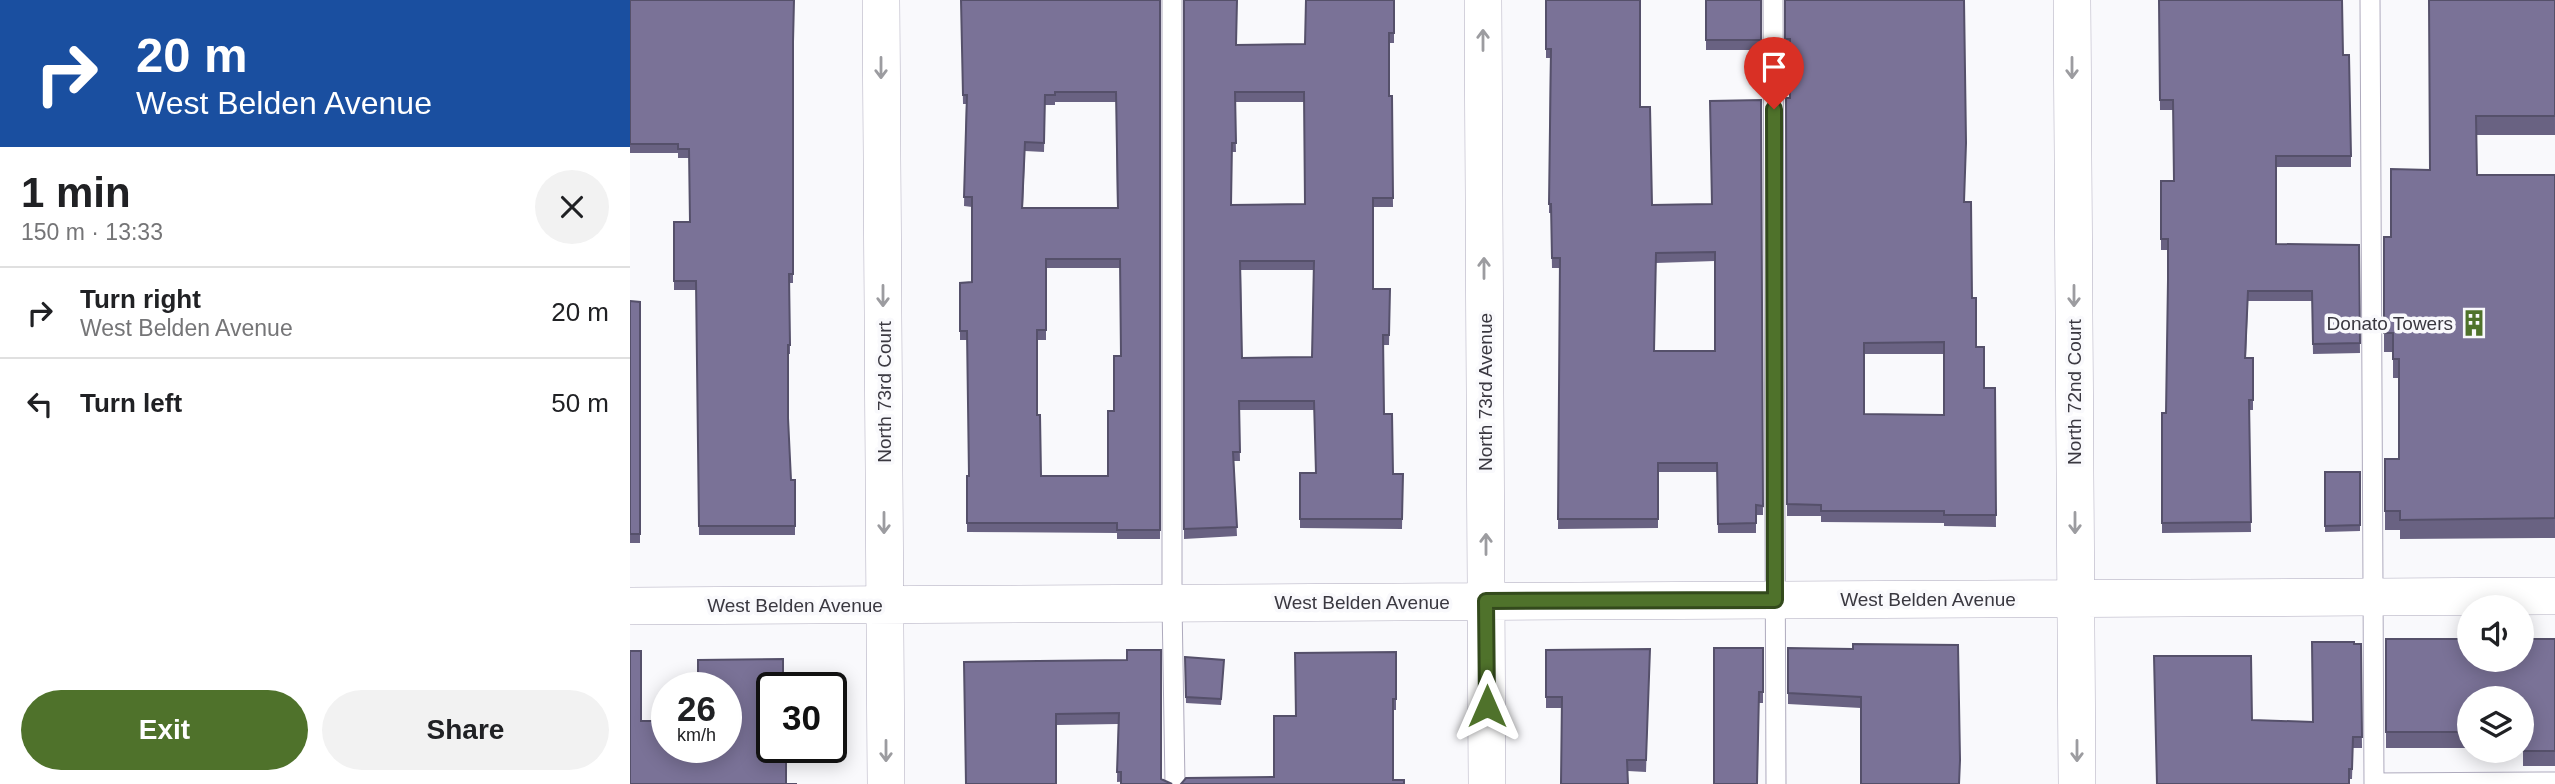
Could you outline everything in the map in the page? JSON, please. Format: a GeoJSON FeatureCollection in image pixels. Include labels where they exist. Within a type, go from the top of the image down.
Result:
{"type":"FeatureCollection","features":[{"type":"Feature","properties":{"kind":"street","name":"North 73rd Court"},"geometry":{"type":"LineString","coordinates":[[881,0],[886,784]]}},
{"type":"Feature","properties":{"kind":"street","name":"North 73rd Avenue"},"geometry":{"type":"LineString","coordinates":[[1483,0],[1487,784]]}},
{"type":"Feature","properties":{"kind":"street","name":"North 72nd Court"},"geometry":{"type":"LineString","coordinates":[[2071,0],[2077,784]]}},
{"type":"Feature","properties":{"kind":"street","name":"West Belden Avenue"},"geometry":{"type":"LineString","coordinates":[[630,606],[2555,596]]}},
{"type":"Feature","properties":{"kind":"lane"},"geometry":{"type":"LineString","coordinates":[[1172,0],[1172,603],[1175,784]]}},
{"type":"Feature","properties":{"kind":"lane"},"geometry":{"type":"LineString","coordinates":[[1773,0],[1776,784]]}},
{"type":"Feature","properties":{"kind":"lane"},"geometry":{"type":"LineString","coordinates":[[2370,0],[2374,783],[2555,782]]}},
{"type":"Feature","properties":{"kind":"building"},"geometry":{"type":"Polygon","coordinates":[[[630,0],[794,0],[793,274],[789,274],[788,418],[791,480],[795,480],[795,526],[699,526],[696,281],[674,281],[674,222],[690,222],[689,149],[678,149],[678,144],[630,144],[630,0]]]}},
{"type":"Feature","properties":{"kind":"building"},"geometry":{"type":"Polygon","coordinates":[[[961,0],[1160,0],[1160,530],[1117,530],[1117,523],[967,523],[967,331],[960,331],[960,283],[972,282],[972,197],[964,197],[967,95],[963,95],[961,0]],[[1055,92],[1055,95],[1045,95],[1044,143],[1025,142],[1022,208],[1118,208],[1116,92],[1055,92]],[[1046,259],[1046,330],[1037,330],[1037,415],[1040,415],[1041,476],[1108,476],[1108,411],[1114,411],[1114,356],[1121,356],[1120,259],[1046,259]]]}},
{"type":"Feature","properties":{"kind":"building"},"geometry":{"type":"Polygon","coordinates":[[[1184,0],[1237,0],[1236,45],[1305,44],[1306,0],[1394,0],[1394,33],[1389,33],[1393,198],[1373,198],[1373,289],[1390,289],[1389,335],[1383,335],[1384,414],[1392,414],[1393,474],[1403,474],[1402,519],[1300,519],[1300,473],[1316,473],[1314,401],[1239,401],[1240,452],[1233,452],[1237,527],[1184,529],[1184,0]],[[1235,92],[1236,143],[1232,143],[1231,205],[1305,204],[1304,92],[1235,92]],[[1240,261],[1242,358],[1312,357],[1314,261],[1240,261]]]}},
{"type":"Feature","properties":{"kind":"building"},"geometry":{"type":"Polygon","coordinates":[[[1546,0],[1640,0],[1640,107],[1650,107],[1652,205],[1712,204],[1710,101],[1761,100],[1763,506],[1756,505],[1756,523],[1718,524],[1717,463],[1658,463],[1658,519],[1558,519],[1560,258],[1552,258],[1549,204],[1551,49],[1546,49],[1546,0]],[[1715,252],[1656,253],[1654,351],[1715,351],[1715,252]]]}},
{"type":"Feature","properties":{"kind":"building"},"geometry":{"type":"Polygon","coordinates":[[[1706,0],[1761,0],[1761,40],[1706,40],[1706,0]]]}},
{"type":"Feature","properties":{"kind":"building"},"geometry":{"type":"Polygon","coordinates":[[[1785,0],[1964,0],[1964,202],[1971,202],[1972,298],[1976,298],[1976,347],[1984,347],[1984,388],[1995,388],[1996,515],[1944,515],[1944,511],[1821,511],[1821,505],[1787,504],[1786,98],[1790,98],[1790,39],[1785,39],[1785,0]],[[1944,342],[1864,343],[1864,414],[1944,415],[1944,342]]]}},
{"type":"Feature","properties":{"kind":"building"},"geometry":{"type":"Polygon","coordinates":[[[2159,0],[2342,0],[2343,55],[2349,55],[2351,156],[2276,156],[2276,244],[2359,245],[2360,343],[2313,344],[2312,291],[2248,291],[2245,358],[2253,358],[2253,400],[2249,400],[2251,522],[2162,523],[2162,413],[2166,413],[2168,239],[2161,239],[2161,181],[2174,181],[2173,100],[2160,100],[2159,0]]]}},
{"type":"Feature","properties":{"kind":"building"},"geometry":{"type":"Polygon","coordinates":[[[2429,0],[2555,0],[2555,116],[2476,116],[2477,175],[2555,175],[2555,518],[2400,520],[2400,511],[2385,511],[2385,459],[2399,459],[2399,359],[2393,359],[2393,333],[2384,333],[2384,237],[2391,237],[2391,169],[2430,170],[2429,0]]]}},
{"type":"Feature","properties":{"kind":"building"},"geometry":{"type":"Polygon","coordinates":[[[630,301],[640,302],[640,534],[630,534],[630,301]]]}},
{"type":"Feature","properties":{"kind":"building"},"geometry":{"type":"Polygon","coordinates":[[[2325,472],[2360,472],[2360,525],[2325,526],[2325,472]]]}},
{"type":"Feature","properties":{"kind":"building"},"geometry":{"type":"Polygon","coordinates":[[[2386,639],[2457,639],[2457,672],[2534,672],[2534,639],[2555,639],[2555,751],[2534,751],[2534,686],[2457,686],[2457,732],[2386,732],[2386,639]]]}},
{"type":"Feature","properties":{"kind":"building"},"geometry":{"type":"Polygon","coordinates":[[[2312,642],[2361,644],[2362,737],[2353,737],[2349,784],[2157,784],[2154,656],[2251,656],[2252,720],[2313,722],[2312,642]]]}},
{"type":"Feature","properties":{"kind":"building"},"geometry":{"type":"Polygon","coordinates":[[[1853,644],[1958,645],[1959,784],[1861,784],[1861,697],[1788,693],[1788,648],[1853,649],[1853,644]]]}},
{"type":"Feature","properties":{"kind":"building"},"geometry":{"type":"Polygon","coordinates":[[[1714,648],[1763,648],[1757,784],[1714,784],[1714,648]]]}},
{"type":"Feature","properties":{"kind":"building"},"geometry":{"type":"Polygon","coordinates":[[[1650,649],[1646,760],[1627,760],[1628,784],[1561,784],[1562,697],[1546,697],[1546,650],[1650,649]]]}},
{"type":"Feature","properties":{"kind":"building"},"geometry":{"type":"Polygon","coordinates":[[[1127,650],[1161,650],[1161,779],[1172,784],[1121,784],[1121,772],[1117,772],[1119,713],[1056,714],[1056,784],[966,784],[964,662],[1127,660],[1127,650]]]}},
{"type":"Feature","properties":{"kind":"building"},"geometry":{"type":"Polygon","coordinates":[[[630,651],[641,651],[641,721],[651,721],[651,763],[742,763],[742,672],[698,672],[698,660],[783,659],[783,672],[756,672],[756,763],[786,763],[786,784],[630,784],[630,651]]]}},
{"type":"Feature","properties":{"kind":"building"},"geometry":{"type":"Polygon","coordinates":[[[1396,652],[1393,780],[1404,780],[1404,784],[1181,784],[1186,778],[1274,777],[1274,716],[1296,716],[1295,653],[1396,652]]]}},
{"type":"Feature","properties":{"kind":"building"},"geometry":{"type":"Polygon","coordinates":[[[1185,657],[1224,660],[1221,699],[1186,697],[1185,657]]]}},
{"type":"Feature","properties":{"kind":"place","name":"Donato Towers"},"geometry":{"type":"Point","coordinates":[2474,323]}},
{"type":"Feature","properties":{"kind":"route"},"geometry":{"type":"LineString","coordinates":[[1487,706],[1486,601],[1775,600],[1774,109]]}}]}
